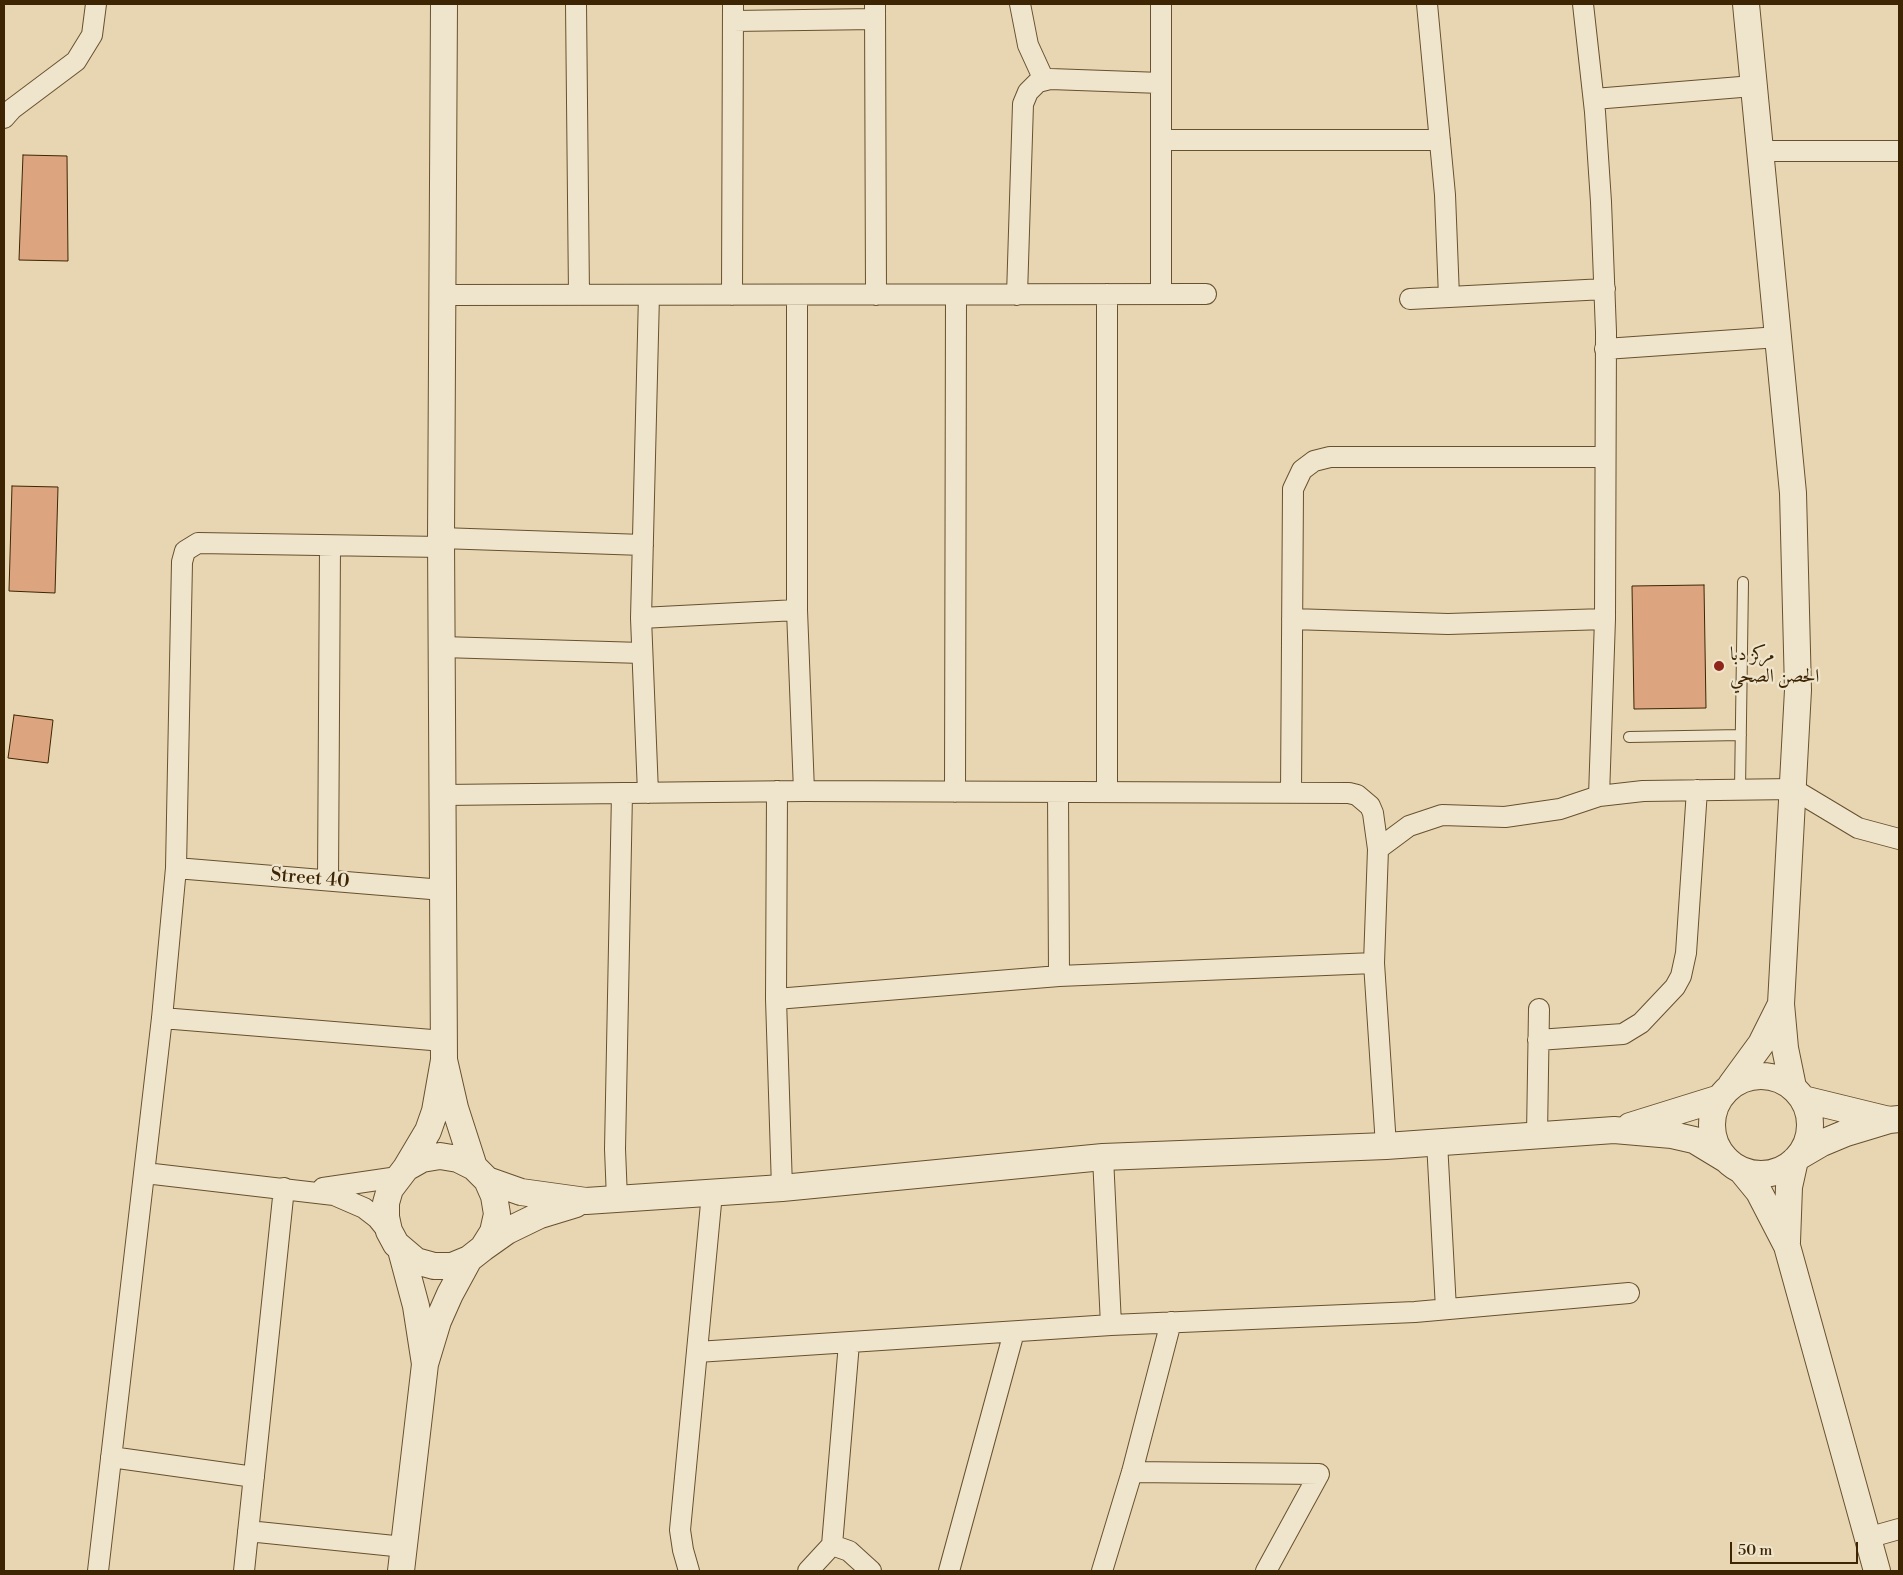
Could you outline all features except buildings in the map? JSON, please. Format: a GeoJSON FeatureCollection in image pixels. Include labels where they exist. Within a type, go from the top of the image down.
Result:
{"type":"FeatureCollection","features":[{"type":"Feature","properties":{"kind":"street"},"geometry":{"type":"LineString","coordinates":[[4,118],[12,109],[76,61],[92,35],[96,4]]}},
{"type":"Feature","properties":{"kind":"street"},"geometry":{"type":"LineString","coordinates":[[425,1364],[416,1306],[399,1247],[389,1231],[386,1203],[402,1172],[428,1131],[435,1111],[444,1051],[441,543],[444,4]]}},
{"type":"Feature","properties":{"kind":"street"},"geometry":{"type":"LineString","coordinates":[[576,4],[579,295]]}},
{"type":"Feature","properties":{"kind":"street"},"geometry":{"type":"LineString","coordinates":[[1020,4],[1028,45],[1044,80]]}},
{"type":"Feature","properties":{"kind":"street"},"geometry":{"type":"LineString","coordinates":[[1161,4],[1161,294]]}},
{"type":"Feature","properties":{"kind":"street"},"geometry":{"type":"LineString","coordinates":[[1427,4],[1445,195],[1449,297]]}},
{"type":"Feature","properties":{"kind":"street"},"geometry":{"type":"LineString","coordinates":[[1583,4],[1594,99],[1605,290],[1605,619],[1599,796]]}},
{"type":"Feature","properties":{"kind":"street"},"geometry":{"type":"LineString","coordinates":[[1746,4],[1793,493],[1798,690],[1781,1004],[1785,1048],[1798,1093],[1809,1114],[1810,1129],[1807,1144],[1797,1159],[1789,1187],[1787,1246]]}},
{"type":"Feature","properties":{"kind":"street"},"geometry":{"type":"LineString","coordinates":[[732,295],[733,12],[875,11],[876,295]]}},
{"type":"Feature","properties":{"kind":"street"},"geometry":{"type":"LineString","coordinates":[[1018,295],[1023,104],[1028,92],[1044,80],[1055,78],[1161,83]]}},
{"type":"Feature","properties":{"kind":"street"},"geometry":{"type":"LineString","coordinates":[[1594,99],[1754,86]]}},
{"type":"Feature","properties":{"kind":"street"},"geometry":{"type":"LineString","coordinates":[[1161,140],[1440,140]]}},
{"type":"Feature","properties":{"kind":"street"},"geometry":{"type":"LineString","coordinates":[[1760,151],[1899,151]]}},
{"type":"Feature","properties":{"kind":"street"},"geometry":{"type":"LineString","coordinates":[[1410,299],[1605,290]]}},
{"type":"Feature","properties":{"kind":"street"},"geometry":{"type":"LineString","coordinates":[[1107,792],[1108,294]]}},
{"type":"Feature","properties":{"kind":"street"},"geometry":{"type":"LineString","coordinates":[[442,296],[1206,294]]}},
{"type":"Feature","properties":{"kind":"street"},"geometry":{"type":"LineString","coordinates":[[648,793],[641,618],[650,295]]}},
{"type":"Feature","properties":{"kind":"street"},"geometry":{"type":"LineString","coordinates":[[797,295],[797,610],[804,791]]}},
{"type":"Feature","properties":{"kind":"street"},"geometry":{"type":"LineString","coordinates":[[955,792],[956,295]]}},
{"type":"Feature","properties":{"kind":"street"},"geometry":{"type":"LineString","coordinates":[[1606,349],[1779,337]]}},
{"type":"Feature","properties":{"kind":"street"},"geometry":{"type":"LineString","coordinates":[[1291,793],[1293,489],[1302,470],[1314,460],[1330,457],[1605,457]]}},
{"type":"Feature","properties":{"kind":"street"},"geometry":{"type":"LineString","coordinates":[[98,1571],[145,1173],[176,868],[182,562],[185,551],[198,543],[330,546],[441,543],[643,545]]}},
{"type":"Feature","properties":{"kind":"street"},"geometry":{"type":"LineString","coordinates":[[328,880],[330,546]]}},
{"type":"Feature","properties":{"kind":"street"},"geometry":{"type":"LineString","coordinates":[[641,618],[797,610]]}},
{"type":"Feature","properties":{"kind":"street"},"geometry":{"type":"LineString","coordinates":[[1292,619],[1448,624],[1605,619]]}},
{"type":"Feature","properties":{"kind":"street"},"geometry":{"type":"LineString","coordinates":[[442,648],[642,653]]}},
{"type":"Feature","properties":{"kind":"street"},"geometry":{"type":"LineString","coordinates":[[1378,849],[1409,826],[1442,814],[1505,817],[1560,809],[1599,796],[1643,790],[1793,788],[1858,828],[1899,839]]}},
{"type":"Feature","properties":{"kind":"street"},"geometry":{"type":"LineString","coordinates":[[1538,1040],[1623,1034],[1641,1023],[1675,986],[1681,976],[1686,953],[1697,790]]}},
{"type":"Feature","properties":{"kind":"street"},"geometry":{"type":"LineString","coordinates":[[443,796],[777,791],[1349,793],[1364,800],[1373,813],[1378,849],[1374,963],[1386,1146]]}},
{"type":"Feature","properties":{"kind":"street"},"geometry":{"type":"LineString","coordinates":[[777,791],[776,999],[782,1188]]}},
{"type":"Feature","properties":{"kind":"street"},"geometry":{"type":"LineString","coordinates":[[1058,792],[1059,976]]}},
{"type":"Feature","properties":{"kind":"street"},"geometry":{"type":"LineString","coordinates":[[617,1199],[615,1140],[622,793]]}},
{"type":"Feature","properties":{"kind":"street","name":"Street 40"},"geometry":{"type":"LineString","coordinates":[[176,868],[443,890]]}},
{"type":"Feature","properties":{"kind":"street"},"geometry":{"type":"LineString","coordinates":[[776,999],[1059,976],[1374,963]]}},
{"type":"Feature","properties":{"kind":"street"},"geometry":{"type":"LineString","coordinates":[[1781,1004],[1761,1044],[1725,1092],[1713,1114],[1712,1130],[1717,1147],[1759,1192],[1787,1246],[1876,1571]]}},
{"type":"Feature","properties":{"kind":"street"},"geometry":{"type":"LineString","coordinates":[[1537,1135],[1538,1010]]}},
{"type":"Feature","properties":{"kind":"street"},"geometry":{"type":"LineString","coordinates":[[162,1018],[444,1051]]}},
{"type":"Feature","properties":{"kind":"street"},"geometry":{"type":"LineString","coordinates":[[248,1531],[402,1559],[425,1364],[438,1321],[476,1253],[493,1232],[497,1214],[494,1196],[480,1174],[455,1108],[444,1051]]}},
{"type":"Feature","properties":{"kind":"street"},"geometry":{"type":"LineString","coordinates":[[1614,1130],[1725,1092],[1746,1078],[1762,1076],[1779,1079],[1798,1093],[1894,1119]]}},
{"type":"Feature","properties":{"kind":"street"},"geometry":{"type":"LineString","coordinates":[[292,1189],[346,1186],[402,1172],[422,1159],[440,1156],[458,1159],[480,1174],[521,1192],[586,1201],[782,1188],[1103,1157],[1386,1146],[1614,1130],[1672,1135],[1694,1140],[1734,1165],[1756,1174],[1772,1173],[1786,1167],[1822,1143],[1894,1119]]}},
{"type":"Feature","properties":{"kind":"street"},"geometry":{"type":"LineString","coordinates":[[1437,1142],[1446,1309]]}},
{"type":"Feature","properties":{"kind":"street"},"geometry":{"type":"LineString","coordinates":[[1103,1157],[1111,1324]]}},
{"type":"Feature","properties":{"kind":"street"},"geometry":{"type":"LineString","coordinates":[[145,1173],[334,1195],[364,1208],[388,1230],[399,1247],[416,1261],[434,1266],[452,1266],[476,1253],[507,1231],[540,1215],[586,1201]]}},
{"type":"Feature","properties":{"kind":"street"},"geometry":{"type":"LineString","coordinates":[[244,1571],[254,1477],[292,1189]]}},
{"type":"Feature","properties":{"kind":"street"},"geometry":{"type":"LineString","coordinates":[[689,1571],[680,1530],[712,1193]]}},
{"type":"Feature","properties":{"kind":"street"},"geometry":{"type":"LineString","coordinates":[[697,1352],[1111,1324],[1446,1309],[1629,1293]]}},
{"type":"Feature","properties":{"kind":"street"},"geometry":{"type":"LineString","coordinates":[[1102,1571],[1132,1472],[1171,1322]]}},
{"type":"Feature","properties":{"kind":"street"},"geometry":{"type":"LineString","coordinates":[[950,1571],[1014,1332]]}},
{"type":"Feature","properties":{"kind":"street"},"geometry":{"type":"LineString","coordinates":[[808,1571],[832,1545],[849,1343]]}},
{"type":"Feature","properties":{"kind":"street"},"geometry":{"type":"LineString","coordinates":[[111,1457],[254,1477]]}},
{"type":"Feature","properties":{"kind":"street"},"geometry":{"type":"LineString","coordinates":[[1132,1472],[1319,1474],[1266,1571]]}},
{"type":"Feature","properties":{"kind":"street"},"geometry":{"type":"LineString","coordinates":[[1867,1538],[1899,1529]]}},
{"type":"Feature","properties":{"kind":"street"},"geometry":{"type":"LineString","coordinates":[[832,1545],[849,1551],[872,1571]]}},
{"type":"Feature","properties":{"kind":"lane"},"geometry":{"type":"LineString","coordinates":[[1740,789],[1743,582]]}},
{"type":"Feature","properties":{"kind":"lane"},"geometry":{"type":"LineString","coordinates":[[1629,737],[1741,735]]}},
{"type":"Feature","properties":{"kind":"place","name":"مركز دبا الحصن الصحي"},"geometry":{"type":"Point","coordinates":[1719,666]}}]}
